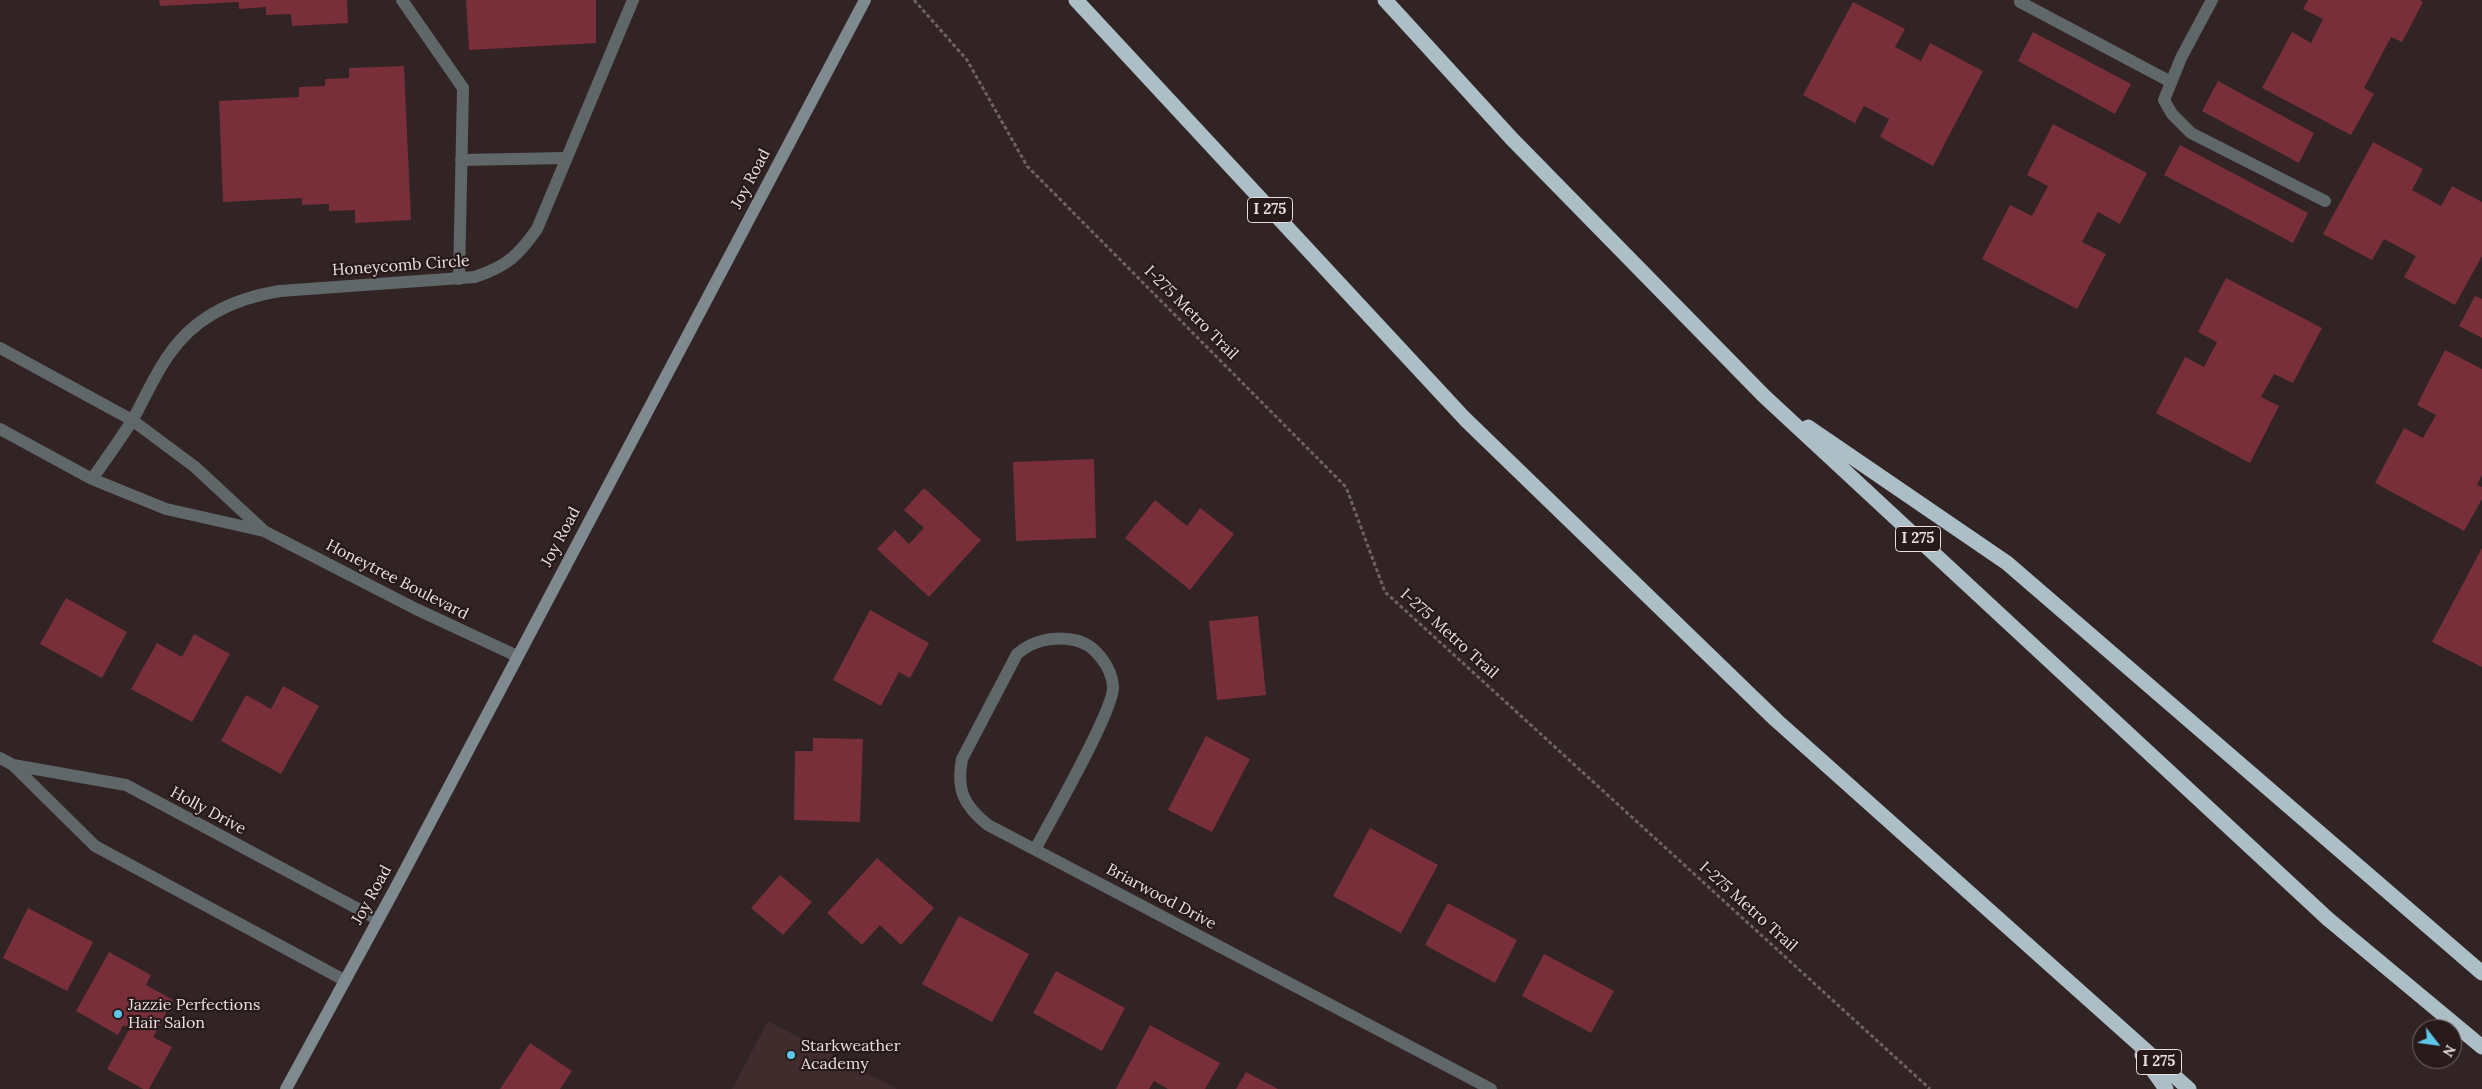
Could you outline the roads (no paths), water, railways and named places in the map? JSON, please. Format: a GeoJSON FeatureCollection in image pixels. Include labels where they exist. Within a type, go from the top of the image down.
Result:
{"type":"FeatureCollection","features":[{"type":"Feature","properties":{"kind":"highway","name":"I 275"},"geometry":{"type":"LineString","coordinates":[[1076,0],[1465,420],[1776,720],[2189,1089]]}},
{"type":"Feature","properties":{"kind":"highway","name":"I 275"},"geometry":{"type":"LineString","coordinates":[[1385,0],[1512,139],[1764,396],[2328,919],[2482,1047]]}},
{"type":"Feature","properties":{"kind":"highway"},"geometry":{"type":"LineString","coordinates":[[1764,396],[2007,563],[2482,973]]}},
{"type":"Feature","properties":{"kind":"highway"},"geometry":{"type":"LineString","coordinates":[[2128,1036],[2166,1089]]}},
{"type":"Feature","properties":{"kind":"street"},"geometry":{"type":"LineString","coordinates":[[402,0],[463,88],[459,279]]}},
{"type":"Feature","properties":{"kind":"street","name":"Honeycomb Circle"},"geometry":{"type":"LineString","coordinates":[[92,479],[132,420],[167,357],[177,343],[202,320],[231,303],[255,295],[280,290],[475,278],[499,269],[519,254],[536,229],[633,0]]}},
{"type":"Feature","properties":{"kind":"street","name":"Joy Road"},"geometry":{"type":"LineString","coordinates":[[286,1089],[865,0]]}},
{"type":"Feature","properties":{"kind":"street"},"geometry":{"type":"LineString","coordinates":[[2212,0],[2170,82],[2164,100],[2172,114],[2191,133],[2325,201]]}},
{"type":"Feature","properties":{"kind":"street"},"geometry":{"type":"LineString","coordinates":[[2020,2],[2170,82]]}},
{"type":"Feature","properties":{"kind":"street"},"geometry":{"type":"LineString","coordinates":[[461,160],[566,158]]}},
{"type":"Feature","properties":{"kind":"street","name":"Honeytree Boulevard"},"geometry":{"type":"LineString","coordinates":[[0,348],[132,420],[194,467],[264,530],[416,609],[517,656]]}},
{"type":"Feature","properties":{"kind":"street","name":"Honeytree Boulevard"},"geometry":{"type":"LineString","coordinates":[[0,429],[92,479],[166,509],[264,530]]}},
{"type":"Feature","properties":{"kind":"street","name":"Briarwood Drive"},"geometry":{"type":"LineString","coordinates":[[1036,848],[1105,714],[1113,688],[1104,662],[1094,651],[1074,640],[1056,639],[1028,644],[1018,654],[962,758],[958,777],[968,807],[988,825],[1036,848],[1491,1089]]}},
{"type":"Feature","properties":{"kind":"street","name":"Holly Drive"},"geometry":{"type":"LineString","coordinates":[[0,758],[13,765],[95,846],[344,980]]}},
{"type":"Feature","properties":{"kind":"street","name":"Holly Drive"},"geometry":{"type":"LineString","coordinates":[[13,765],[126,785],[377,919]]}},
{"type":"Feature","properties":{"kind":"place","name":"Jazzie Perfections Hair Salon"},"geometry":{"type":"Point","coordinates":[118,1014]}},
{"type":"Feature","properties":{"kind":"place","name":"Starkweather Academy"},"geometry":{"type":"Point","coordinates":[791,1055]}}]}
